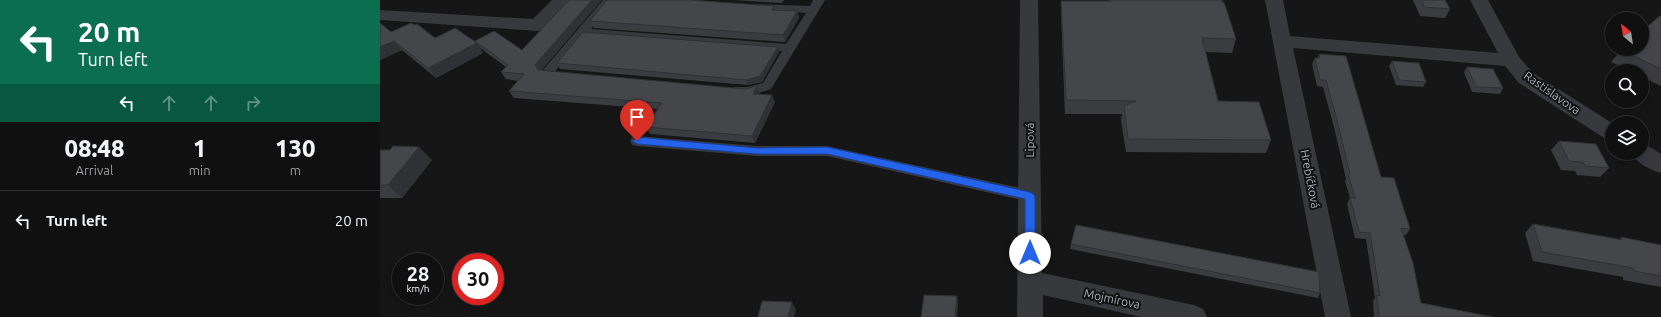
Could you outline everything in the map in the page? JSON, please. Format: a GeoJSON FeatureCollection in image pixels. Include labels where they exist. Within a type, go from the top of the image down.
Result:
{"type":"FeatureCollection","features":[{"type":"Feature","properties":{"kind":"street"},"geometry":{"type":"LineString","coordinates":[[380,15],[538,25],[562,0]]}},
{"type":"Feature","properties":{"kind":"street","name":"Lipová"},"geometry":{"type":"LineString","coordinates":[[1029,0],[1030,317]]}},
{"type":"Feature","properties":{"kind":"street","name":"Hrebíčková"},"geometry":{"type":"LineString","coordinates":[[1274,0],[1338,317]]}},
{"type":"Feature","properties":{"kind":"street","name":"Rastislavova"},"geometry":{"type":"LineString","coordinates":[[1479,0],[1511,60],[1526,78],[1605,129]]}},
{"type":"Feature","properties":{"kind":"street"},"geometry":{"type":"LineString","coordinates":[[1282,41],[1511,60]]}},
{"type":"Feature","properties":{"kind":"street"},"geometry":{"type":"LineString","coordinates":[[1649,157],[1661,165]]}},
{"type":"Feature","properties":{"kind":"street","name":"Mojmírova"},"geometry":{"type":"LineString","coordinates":[[1030,281],[1194,317]]}},
{"type":"Feature","properties":{"kind":"lane"},"geometry":{"type":"LineString","coordinates":[[563,74],[547,73],[609,0]]}},
{"type":"Feature","properties":{"kind":"lane"},"geometry":{"type":"LineString","coordinates":[[742,5],[816,5]]}},
{"type":"Feature","properties":{"kind":"lane"},"geometry":{"type":"LineString","coordinates":[[725,89],[748,91],[767,86],[816,5]]}},
{"type":"Feature","properties":{"kind":"lane"},"geometry":{"type":"LineString","coordinates":[[582,32],[790,48]]}},
{"type":"Feature","properties":{"kind":"lane"},"geometry":{"type":"LineString","coordinates":[[637,141],[757,151],[827,150],[1030,196]]}},
{"type":"Feature","properties":{"kind":"building"},"geometry":{"type":"Polygon","coordinates":[[[569,0],[592,0],[535,65],[538,70],[745,89],[757,86],[753,94],[772,95],[752,136],[646,127],[662,103],[509,91],[524,74],[501,72],[508,65],[475,41],[494,31],[522,50],[569,0]]]}},
{"type":"Feature","properties":{"kind":"building"},"geometry":{"type":"Polygon","coordinates":[[[607,0],[690,0],[774,6],[772,10],[797,11],[783,35],[590,21],[607,0]]]}},
{"type":"Feature","properties":{"kind":"building"},"geometry":{"type":"Polygon","coordinates":[[[1222,0],[1222,2],[1224,2],[1236,39],[1202,38],[1218,101],[1259,102],[1271,140],[1128,139],[1124,106],[1136,101],[1066,100],[1061,1],[1222,0]]]}},
{"type":"Feature","properties":{"kind":"building"},"geometry":{"type":"Polygon","coordinates":[[[1422,0],[1445,0],[1450,9],[1424,7],[1422,0]]]}},
{"type":"Feature","properties":{"kind":"building"},"geometry":{"type":"Polygon","coordinates":[[[1661,15],[1661,69],[1634,56],[1649,56],[1649,25],[1661,15]]]}},
{"type":"Feature","properties":{"kind":"building"},"geometry":{"type":"Polygon","coordinates":[[[380,23],[391,32],[411,23],[414,25],[417,24],[435,38],[455,28],[477,43],[428,68],[394,41],[380,47],[380,23]]]}},
{"type":"Feature","properties":{"kind":"building"},"geometry":{"type":"Polygon","coordinates":[[[583,32],[778,47],[760,76],[746,80],[557,63],[583,32]]]}},
{"type":"Feature","properties":{"kind":"building"},"geometry":{"type":"Polygon","coordinates":[[[1319,54],[1346,56],[1381,177],[1394,178],[1410,229],[1401,228],[1413,263],[1421,303],[1493,317],[1379,317],[1377,295],[1380,296],[1370,233],[1359,232],[1350,197],[1355,198],[1348,174],[1350,174],[1337,120],[1326,80],[1320,80],[1315,58],[1320,58],[1319,54]]]}},
{"type":"Feature","properties":{"kind":"building"},"geometry":{"type":"Polygon","coordinates":[[[1392,61],[1419,63],[1426,82],[1399,80],[1392,61]]]}},
{"type":"Feature","properties":{"kind":"building"},"geometry":{"type":"Polygon","coordinates":[[[1467,67],[1493,69],[1503,88],[1476,87],[1467,67]]]}},
{"type":"Feature","properties":{"kind":"building"},"geometry":{"type":"Polygon","coordinates":[[[1559,141],[1596,144],[1609,168],[1585,166],[1583,162],[1569,161],[1559,141]]]}},
{"type":"Feature","properties":{"kind":"building"},"geometry":{"type":"Polygon","coordinates":[[[393,146],[419,147],[388,185],[380,185],[380,150],[390,150],[393,146]]]}},
{"type":"Feature","properties":{"kind":"building"},"geometry":{"type":"Polygon","coordinates":[[[1533,224],[1622,240],[1621,237],[1661,245],[1661,276],[1634,271],[1633,268],[1542,252],[1533,224]]]}},
{"type":"Feature","properties":{"kind":"building"},"geometry":{"type":"Polygon","coordinates":[[[1076,225],[1319,272],[1320,293],[1071,244],[1076,225]]]}},
{"type":"Feature","properties":{"kind":"building"},"geometry":{"type":"Polygon","coordinates":[[[924,295],[957,296],[955,317],[921,317],[924,295]]]}},
{"type":"Feature","properties":{"kind":"building"},"geometry":{"type":"Polygon","coordinates":[[[762,301],[792,302],[788,317],[758,317],[762,301]]]}},
{"type":"Feature","properties":{"kind":"route"},"geometry":{"type":"LineString","coordinates":[[637,141],[757,151],[827,150],[1030,196],[1030,253]]}}]}
